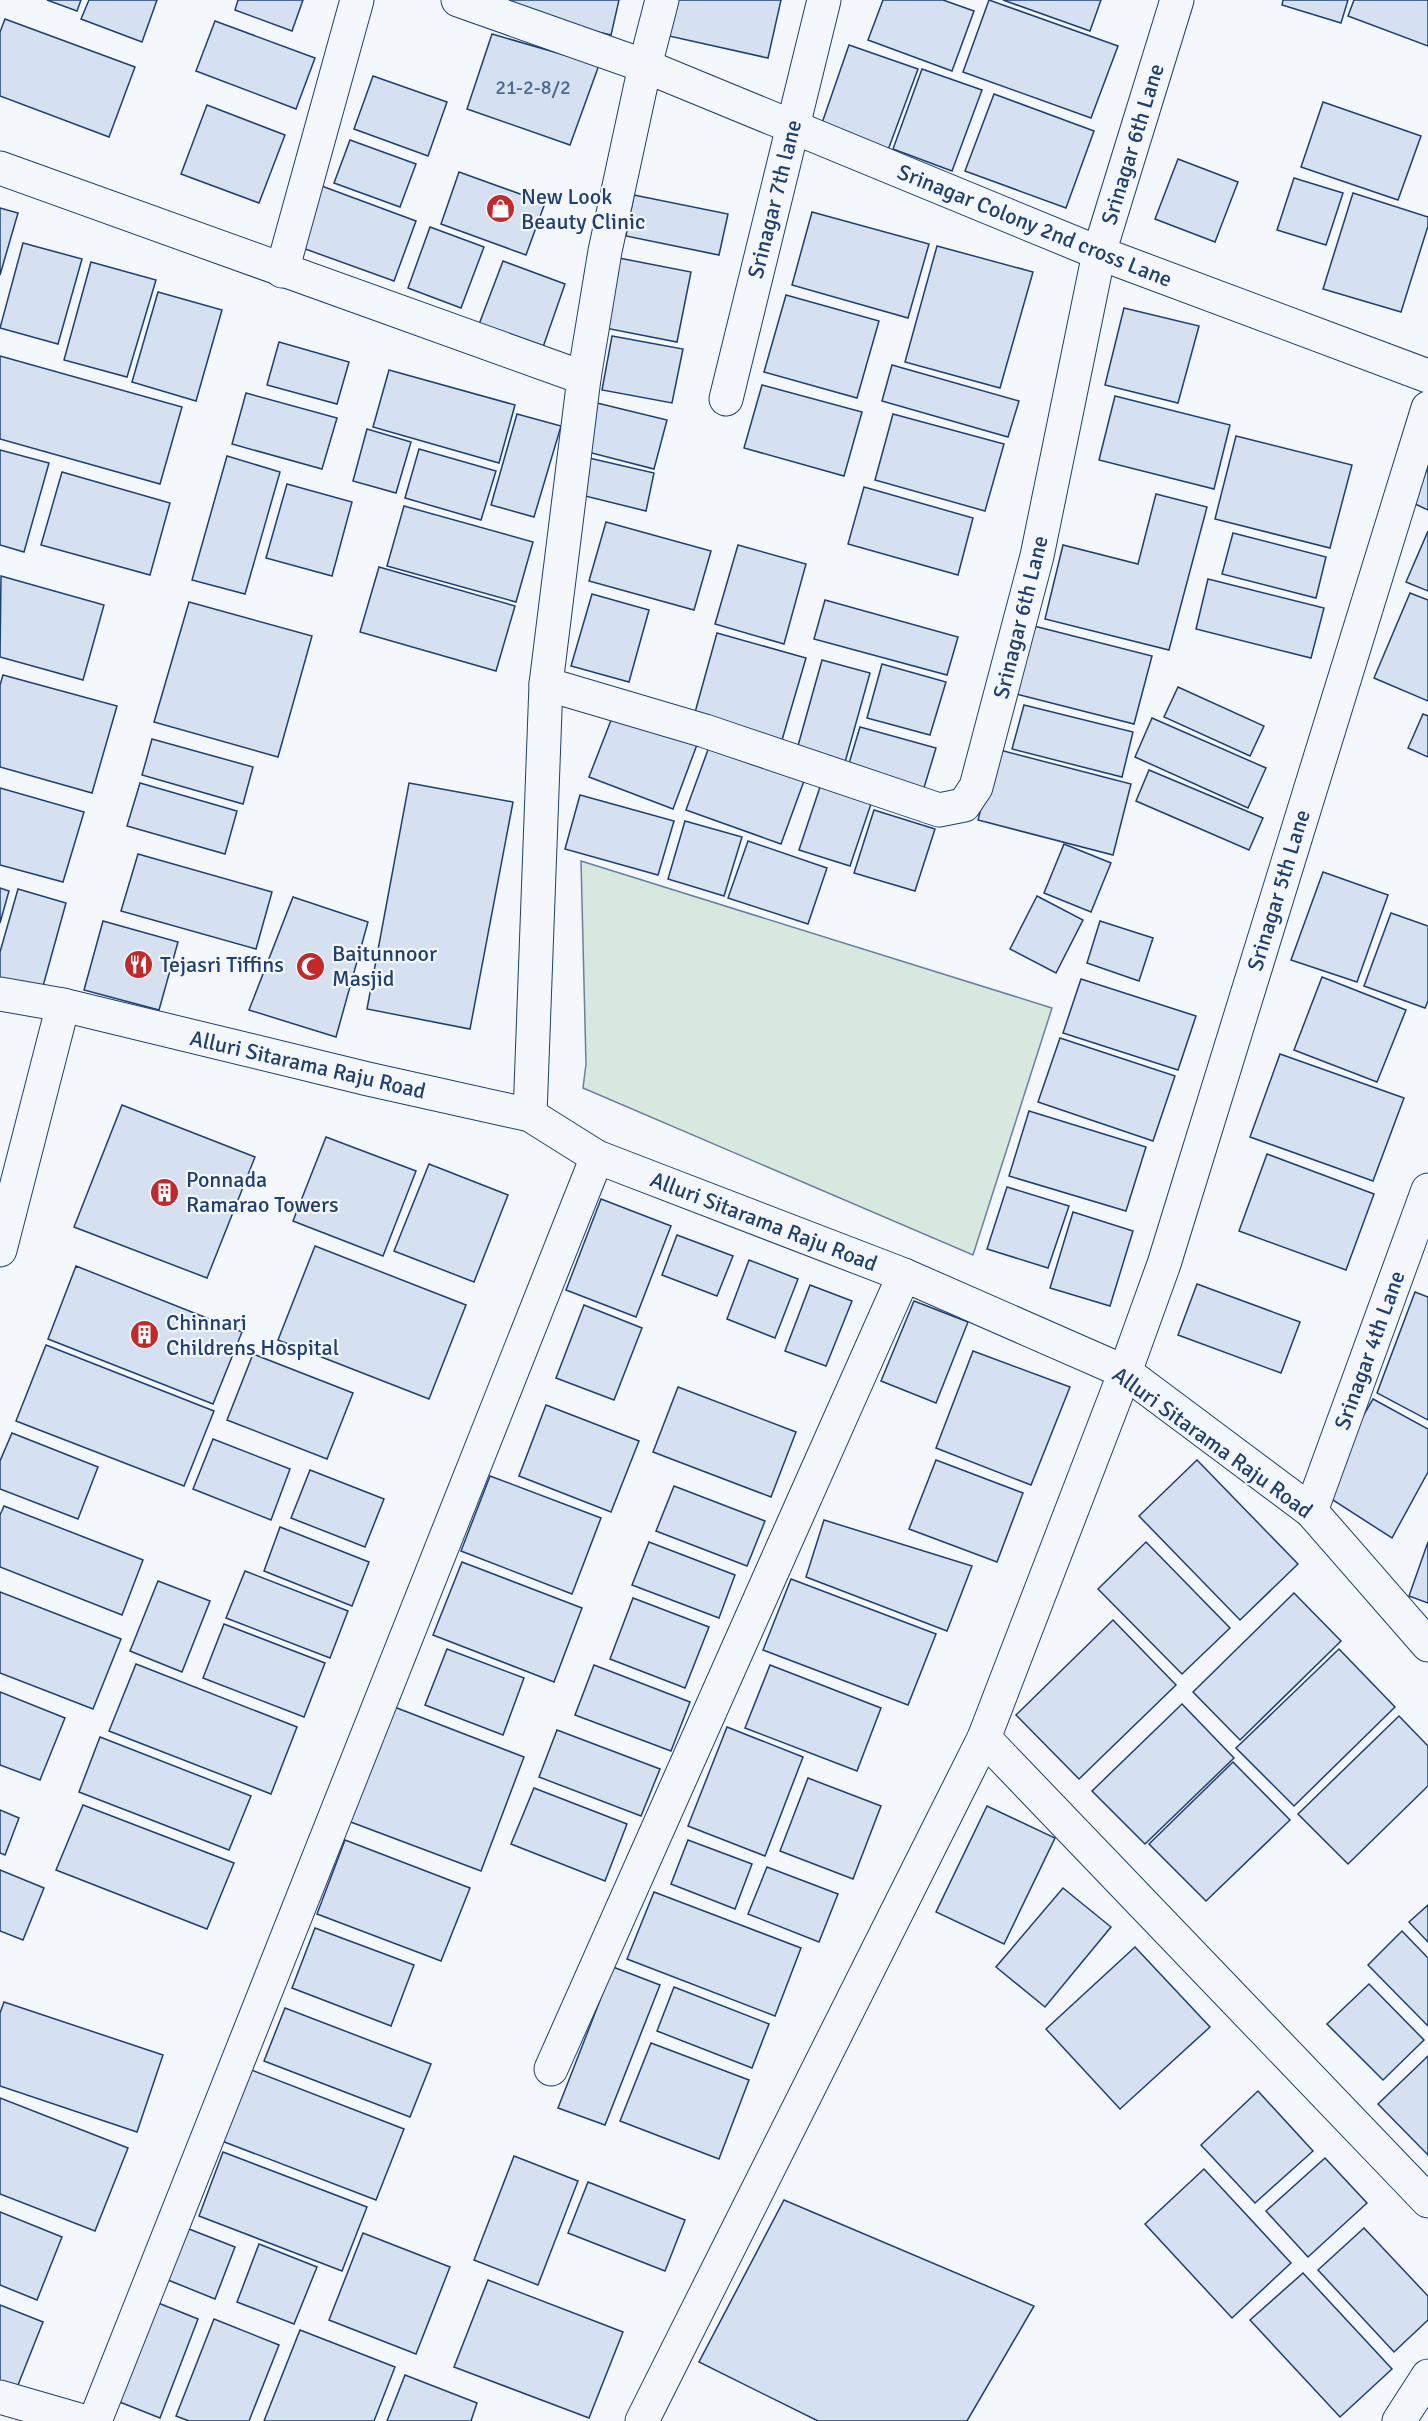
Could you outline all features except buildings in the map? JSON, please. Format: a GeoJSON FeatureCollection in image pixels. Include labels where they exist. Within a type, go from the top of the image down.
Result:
{"type":"FeatureCollection","features":[{"type":"Feature","properties":{"kind":"street"},"geometry":{"type":"LineString","coordinates":[[282,271],[357,0]]}},
{"type":"Feature","properties":{"kind":"street","name":"Srinagar Colony 2nd cross Lane"},"geometry":{"type":"LineString","coordinates":[[458,0],[645,66],[1099,253],[1428,376]]}},
{"type":"Feature","properties":{"kind":"street"},"geometry":{"type":"LineString","coordinates":[[530,1115],[546,684],[584,378],[605,251],[645,66],[662,0]]}},
{"type":"Feature","properties":{"kind":"street","name":"Srinagar 7th lane"},"geometry":{"type":"LineString","coordinates":[[726,399],[824,0]]}},
{"type":"Feature","properties":{"kind":"street","name":"Srinagar 6th Lane"},"geometry":{"type":"LineString","coordinates":[[546,684],[705,731],[939,810],[964,805],[976,788],[1037,556],[1099,253],[1177,0]]}},
{"type":"Feature","properties":{"kind":"street"},"geometry":{"type":"LineString","coordinates":[[0,168],[584,378]]}},
{"type":"Feature","properties":{"kind":"street","name":"Srinagar 5th Lane"},"geometry":{"type":"LineString","coordinates":[[642,2421],[984,1738],[1125,1372],[1164,1264],[1428,408]]}},
{"type":"Feature","properties":{"kind":"street","name":"Alluri Sitarama Raju Road"},"geometry":{"type":"LineString","coordinates":[[0,994],[63,1005],[368,1079],[530,1115],[597,1157],[904,1275],[1125,1372],[1311,1511],[1428,1645]]}},
{"type":"Feature","properties":{"kind":"street"},"geometry":{"type":"LineString","coordinates":[[0,1250],[63,1005]]}},
{"type":"Feature","properties":{"kind":"street"},"geometry":{"type":"LineString","coordinates":[[95,2421],[597,1157]]}},
{"type":"Feature","properties":{"kind":"street","name":"Srinagar 4th Lane"},"geometry":{"type":"LineString","coordinates":[[1311,1511],[1428,1190]]}},
{"type":"Feature","properties":{"kind":"street"},"geometry":{"type":"LineString","coordinates":[[551,2069],[904,1275]]}},
{"type":"Feature","properties":{"kind":"street"},"geometry":{"type":"LineString","coordinates":[[984,1738],[1428,2201]]}},
{"type":"Feature","properties":{"kind":"street"},"geometry":{"type":"LineString","coordinates":[[1399,2421],[1428,2376]]}},
{"type":"Feature","properties":{"kind":"street"},"geometry":{"type":"LineString","coordinates":[[0,2397],[83,2421]]}},
{"type":"Feature","properties":{"kind":"shaded area"},"geometry":{"type":"Polygon","coordinates":[[[581,861],[1052,1008],[973,1255],[583,1088],[586,1064],[581,861]]]}},
{"type":"Feature","properties":{"kind":"place","name":"New Look Beauty Clinic"},"geometry":{"type":"Point","coordinates":[500,209]}},
{"type":"Feature","properties":{"kind":"place","name":"Tejasri Tiffins"},"geometry":{"type":"Point","coordinates":[139,964]}},
{"type":"Feature","properties":{"kind":"place","name":"Baitunnoor Masjid"},"geometry":{"type":"Point","coordinates":[311,966]}},
{"type":"Feature","properties":{"kind":"place","name":"Ponnada Ramarao Towers"},"geometry":{"type":"Point","coordinates":[165,1192]}},
{"type":"Feature","properties":{"kind":"place","name":"Chinnari Childrens Hospital"},"geometry":{"type":"Point","coordinates":[145,1335]}}]}
